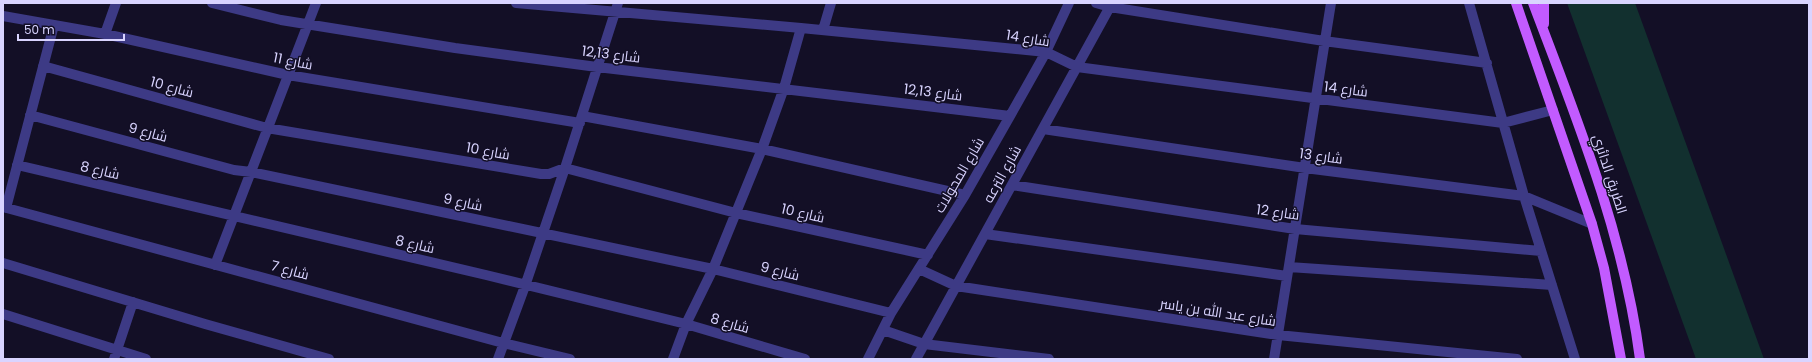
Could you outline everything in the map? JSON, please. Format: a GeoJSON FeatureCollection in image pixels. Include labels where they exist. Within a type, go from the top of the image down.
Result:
{"type":"FeatureCollection","features":[{"type":"Feature","properties":{"kind":"main road"},"geometry":{"type":"LineString","coordinates":[[1516,3],[1592,224],[1604,268],[1621,359]]}},
{"type":"Feature","properties":{"kind":"main road","name":"الطريق الدائري"},"geometry":{"type":"LineString","coordinates":[[1533,3],[1572,104],[1612,227],[1626,279],[1640,359]]}},
{"type":"Feature","properties":{"kind":"main road"},"geometry":{"type":"LineString","coordinates":[[1544,3],[1544,32]]}},
{"type":"Feature","properties":{"kind":"street"},"geometry":{"type":"LineString","coordinates":[[105,34],[116,3]]}},
{"type":"Feature","properties":{"kind":"street","name":"شارع 12,13"},"geometry":{"type":"LineString","coordinates":[[212,3],[281,20],[455,48],[597,67],[1010,116]]}},
{"type":"Feature","properties":{"kind":"street"},"geometry":{"type":"LineString","coordinates":[[215,265],[251,172],[266,128],[316,3]]}},
{"type":"Feature","properties":{"kind":"street","name":"شارع 14"},"geometry":{"type":"LineString","coordinates":[[516,3],[587,10],[617,7],[800,28],[1046,52],[1077,67],[1503,123],[1553,110]]}},
{"type":"Feature","properties":{"kind":"street"},"geometry":{"type":"LineString","coordinates":[[823,30],[831,3]]}},
{"type":"Feature","properties":{"kind":"street","name":"شارع المحولات"},"geometry":{"type":"LineString","coordinates":[[868,359],[891,313],[965,195],[1010,116],[1046,52],[1069,3]]}},
{"type":"Feature","properties":{"kind":"street"},"geometry":{"type":"LineString","coordinates":[[1096,3],[1324,41],[1487,63]]}},
{"type":"Feature","properties":{"kind":"street"},"geometry":{"type":"LineString","coordinates":[[1274,359],[1331,3]]}},
{"type":"Feature","properties":{"kind":"street"},"geometry":{"type":"LineString","coordinates":[[1469,3],[1524,196],[1575,359]]}},
{"type":"Feature","properties":{"kind":"street","name":"شارع الترعه"},"geometry":{"type":"LineString","coordinates":[[916,359],[1111,5]]}},
{"type":"Feature","properties":{"kind":"street"},"geometry":{"type":"LineString","coordinates":[[498,359],[525,286],[565,168],[617,7]]}},
{"type":"Feature","properties":{"kind":"street","name":"شارع 11"},"geometry":{"type":"LineString","coordinates":[[3,16],[105,34],[288,75],[762,149],[965,195]]}},
{"type":"Feature","properties":{"kind":"street"},"geometry":{"type":"LineString","coordinates":[[4,208],[17,165],[54,25]]}},
{"type":"Feature","properties":{"kind":"street"},"geometry":{"type":"LineString","coordinates":[[673,359],[686,324],[713,269],[762,149],[784,88],[800,28]]}},
{"type":"Feature","properties":{"kind":"street","name":"شارع 10"},"geometry":{"type":"LineString","coordinates":[[43,66],[266,128],[541,174],[549,174],[565,168],[736,213],[928,255]]}},
{"type":"Feature","properties":{"kind":"street","name":"شارع 9"},"geometry":{"type":"LineString","coordinates":[[30,115],[234,170],[251,172],[713,269],[891,313]]}},
{"type":"Feature","properties":{"kind":"street","name":"شارع 13"},"geometry":{"type":"LineString","coordinates":[[1043,129],[1305,168],[1524,196],[1592,224]]}},
{"type":"Feature","properties":{"kind":"street","name":"شارع 8"},"geometry":{"type":"LineString","coordinates":[[17,165],[686,324],[805,359]]}},
{"type":"Feature","properties":{"kind":"street","name":"شارع 12"},"geometry":{"type":"LineString","coordinates":[[1012,185],[1295,230],[1541,251]]}},
{"type":"Feature","properties":{"kind":"street","name":"شارع 7"},"geometry":{"type":"LineString","coordinates":[[4,208],[503,343],[570,359]]}},
{"type":"Feature","properties":{"kind":"street"},"geometry":{"type":"LineString","coordinates":[[985,234],[1288,272],[1552,285]]}},
{"type":"Feature","properties":{"kind":"street"},"geometry":{"type":"LineString","coordinates":[[3,262],[133,302],[329,359]]}},
{"type":"Feature","properties":{"kind":"street","name":"شارع عبد الله بن ياسر"},"geometry":{"type":"LineString","coordinates":[[919,269],[956,286],[1278,335],[1517,359]]}},
{"type":"Feature","properties":{"kind":"street"},"geometry":{"type":"LineString","coordinates":[[115,354],[133,302]]}},
{"type":"Feature","properties":{"kind":"street"},"geometry":{"type":"LineString","coordinates":[[3,314],[115,354],[146,359]]}},
{"type":"Feature","properties":{"kind":"street"},"geometry":{"type":"LineString","coordinates":[[883,330],[924,344],[1049,359]]}},
{"type":"Feature","properties":{"kind":"green space"},"geometry":{"type":"Polygon","coordinates":[[[1567,3],[1635,3],[1764,359],[1696,359],[1567,3]]]}}]}
